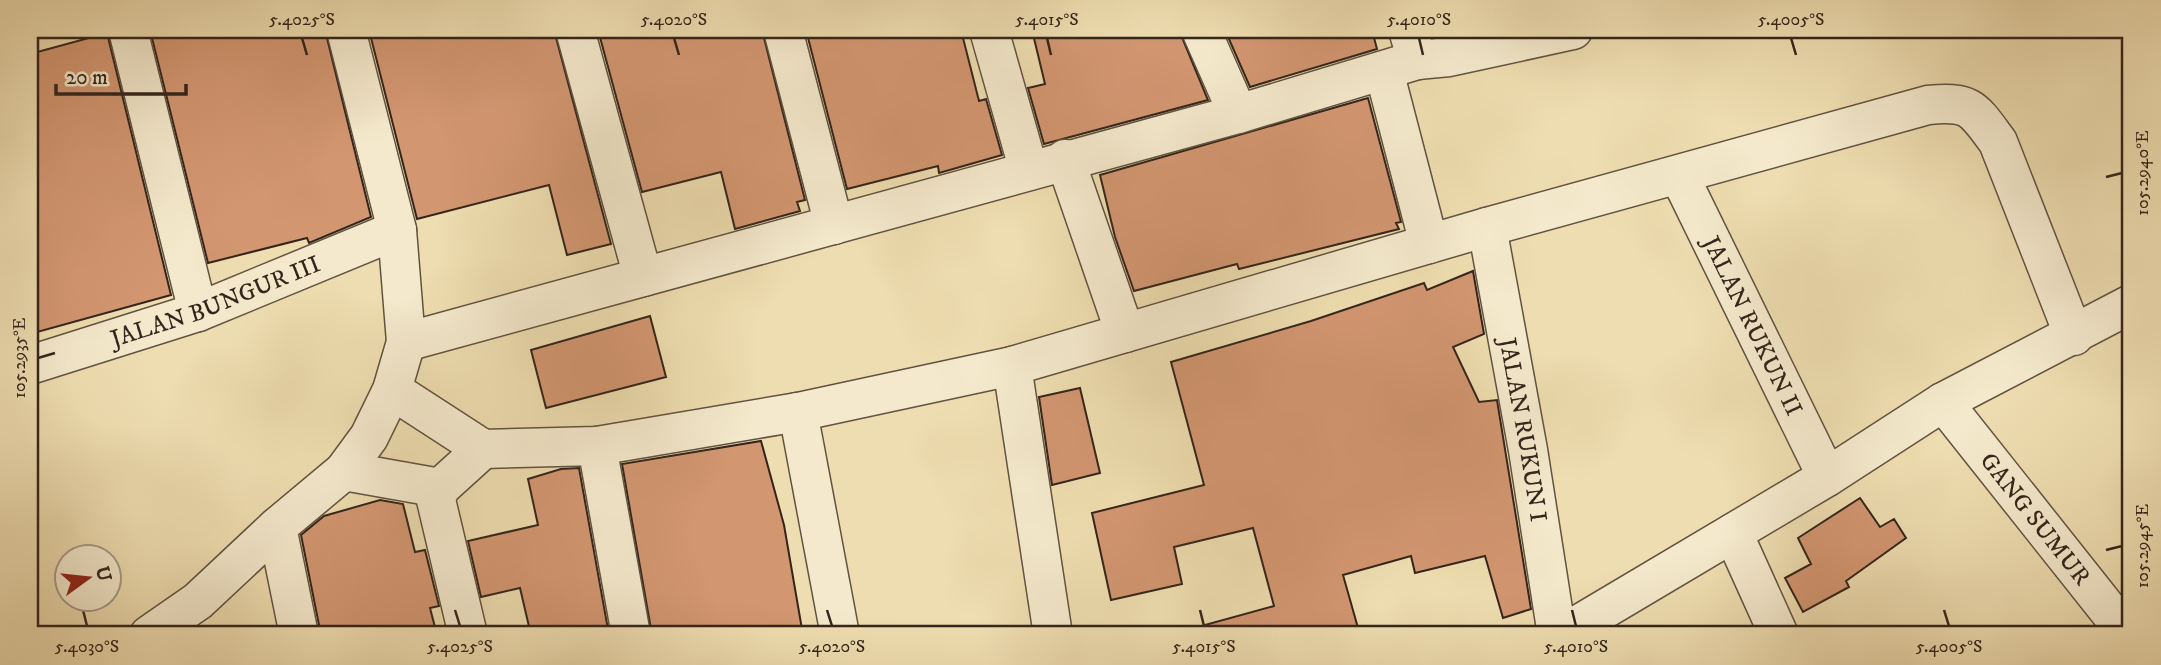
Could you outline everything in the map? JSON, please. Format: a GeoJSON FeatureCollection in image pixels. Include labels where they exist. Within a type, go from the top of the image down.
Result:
{"type":"FeatureCollection","features":[{"type":"Feature","properties":{"kind":"street"},"geometry":{"type":"LineString","coordinates":[[128,30],[198,312]]}},
{"type":"Feature","properties":{"kind":"street"},"geometry":{"type":"LineString","coordinates":[[149,635],[198,601],[277,527],[344,471],[369,437],[392,390],[406,342],[397,230],[346,30]]}},
{"type":"Feature","properties":{"kind":"street"},"geometry":{"type":"LineString","coordinates":[[575,30],[643,277]]}},
{"type":"Feature","properties":{"kind":"street"},"geometry":{"type":"LineString","coordinates":[[783,30],[834,225]]}},
{"type":"Feature","properties":{"kind":"street"},"geometry":{"type":"LineString","coordinates":[[989,30],[1029,171]]}},
{"type":"Feature","properties":{"kind":"street"},"geometry":{"type":"LineString","coordinates":[[1201,30],[1238,114]]}},
{"type":"Feature","properties":{"kind":"street"},"geometry":{"type":"LineString","coordinates":[[406,342],[1065,159],[1238,114],[1403,53],[1449,57],[1573,30]]}},
{"type":"Feature","properties":{"kind":"street"},"geometry":{"type":"LineString","coordinates":[[1403,53],[1429,244]]}},
{"type":"Feature","properties":{"kind":"street"},"geometry":{"type":"LineString","coordinates":[[392,390],[483,449],[597,446],[798,412],[1012,366],[1487,227],[1928,104],[1959,102],[1979,116],[1998,142],[2074,336]]}},
{"type":"Feature","properties":{"kind":"street"},"geometry":{"type":"LineString","coordinates":[[1065,159],[1125,333]]}},
{"type":"Feature","properties":{"kind":"street","name":"JALAN RUKUN II"},"geometry":{"type":"LineString","coordinates":[[1679,175],[1827,477]]}},
{"type":"Feature","properties":{"kind":"street","name":"JALAN RUKUN I"},"geometry":{"type":"LineString","coordinates":[[1487,227],[1559,635]]}},
{"type":"Feature","properties":{"kind":"street","name":"JALAN BUNGUR III"},"geometry":{"type":"LineString","coordinates":[[30,365],[198,312],[397,230]]}},
{"type":"Feature","properties":{"kind":"street"},"geometry":{"type":"LineString","coordinates":[[1559,635],[1827,477],[1944,402],[2131,304]]}},
{"type":"Feature","properties":{"kind":"street"},"geometry":{"type":"LineString","coordinates":[[1012,366],[1053,635]]}},
{"type":"Feature","properties":{"kind":"street","name":"GANG SUMUR"},"geometry":{"type":"LineString","coordinates":[[1944,402],[2128,635]]}},
{"type":"Feature","properties":{"kind":"street"},"geometry":{"type":"LineString","coordinates":[[798,412],[840,635]]}},
{"type":"Feature","properties":{"kind":"street"},"geometry":{"type":"LineString","coordinates":[[597,446],[631,635]]}},
{"type":"Feature","properties":{"kind":"street"},"geometry":{"type":"LineString","coordinates":[[468,635],[436,500],[440,488],[483,449]]}},
{"type":"Feature","properties":{"kind":"street"},"geometry":{"type":"LineString","coordinates":[[344,471],[440,488]]}},
{"type":"Feature","properties":{"kind":"street"},"geometry":{"type":"LineString","coordinates":[[277,527],[299,635]]}},
{"type":"Feature","properties":{"kind":"street"},"geometry":{"type":"LineString","coordinates":[[1733,533],[1779,635]]}},
{"type":"Feature","properties":{"kind":"building"},"geometry":{"type":"Polygon","coordinates":[[[150,30],[325,30],[371,217],[309,243],[307,238],[208,263],[150,30]]]}},
{"type":"Feature","properties":{"kind":"building"},"geometry":{"type":"Polygon","coordinates":[[[369,30],[554,30],[611,244],[567,255],[549,185],[417,219],[369,30]]]}},
{"type":"Feature","properties":{"kind":"building"},"geometry":{"type":"Polygon","coordinates":[[[598,30],[762,30],[805,200],[797,202],[800,211],[735,229],[721,172],[642,192],[598,30]]]}},
{"type":"Feature","properties":{"kind":"building"},"geometry":{"type":"Polygon","coordinates":[[[806,30],[961,30],[979,101],[986,99],[1002,155],[939,173],[938,166],[847,189],[806,30]]]}},
{"type":"Feature","properties":{"kind":"building"},"geometry":{"type":"Polygon","coordinates":[[[1032,30],[1179,30],[1208,100],[1044,144],[1028,88],[1045,84],[1032,30]]]}},
{"type":"Feature","properties":{"kind":"building"},"geometry":{"type":"Polygon","coordinates":[[[1225,30],[1372,30],[1377,49],[1250,87],[1225,30]]]}},
{"type":"Feature","properties":{"kind":"building"},"geometry":{"type":"Polygon","coordinates":[[[107,33],[171,295],[30,334],[30,54],[107,33]]]}},
{"type":"Feature","properties":{"kind":"building"},"geometry":{"type":"Polygon","coordinates":[[[1368,98],[1401,222],[1396,223],[1399,229],[1239,269],[1237,264],[1134,291],[1115,237],[1100,175],[1368,98]]]}},
{"type":"Feature","properties":{"kind":"building"},"geometry":{"type":"Polygon","coordinates":[[[1473,271],[1484,334],[1453,347],[1479,402],[1497,400],[1531,609],[1503,618],[1485,556],[1415,573],[1411,556],[1343,575],[1360,635],[1206,635],[1205,625],[1274,606],[1253,528],[1174,547],[1182,584],[1111,600],[1092,513],[1204,485],[1171,362],[1311,321],[1424,283],[1427,290],[1473,271]]]}},
{"type":"Feature","properties":{"kind":"building"},"geometry":{"type":"Polygon","coordinates":[[[650,316],[666,377],[546,408],[531,350],[650,316]]]}},
{"type":"Feature","properties":{"kind":"building"},"geometry":{"type":"Polygon","coordinates":[[[1080,388],[1100,473],[1052,485],[1039,397],[1080,388]]]}},
{"type":"Feature","properties":{"kind":"building"},"geometry":{"type":"Polygon","coordinates":[[[761,441],[784,525],[803,635],[652,635],[622,464],[761,441]]]}},
{"type":"Feature","properties":{"kind":"building"},"geometry":{"type":"Polygon","coordinates":[[[579,468],[609,635],[531,635],[520,588],[481,597],[468,541],[538,525],[528,479],[561,469],[579,468]]]}},
{"type":"Feature","properties":{"kind":"building"},"geometry":{"type":"Polygon","coordinates":[[[1860,498],[1880,527],[1894,519],[1906,538],[1846,581],[1849,587],[1803,612],[1785,578],[1811,564],[1798,538],[1860,498]]]}},
{"type":"Feature","properties":{"kind":"building"},"geometry":{"type":"Polygon","coordinates":[[[380,500],[403,504],[415,552],[425,550],[439,606],[430,608],[437,635],[321,635],[301,535],[324,516],[380,500]]]}}]}
